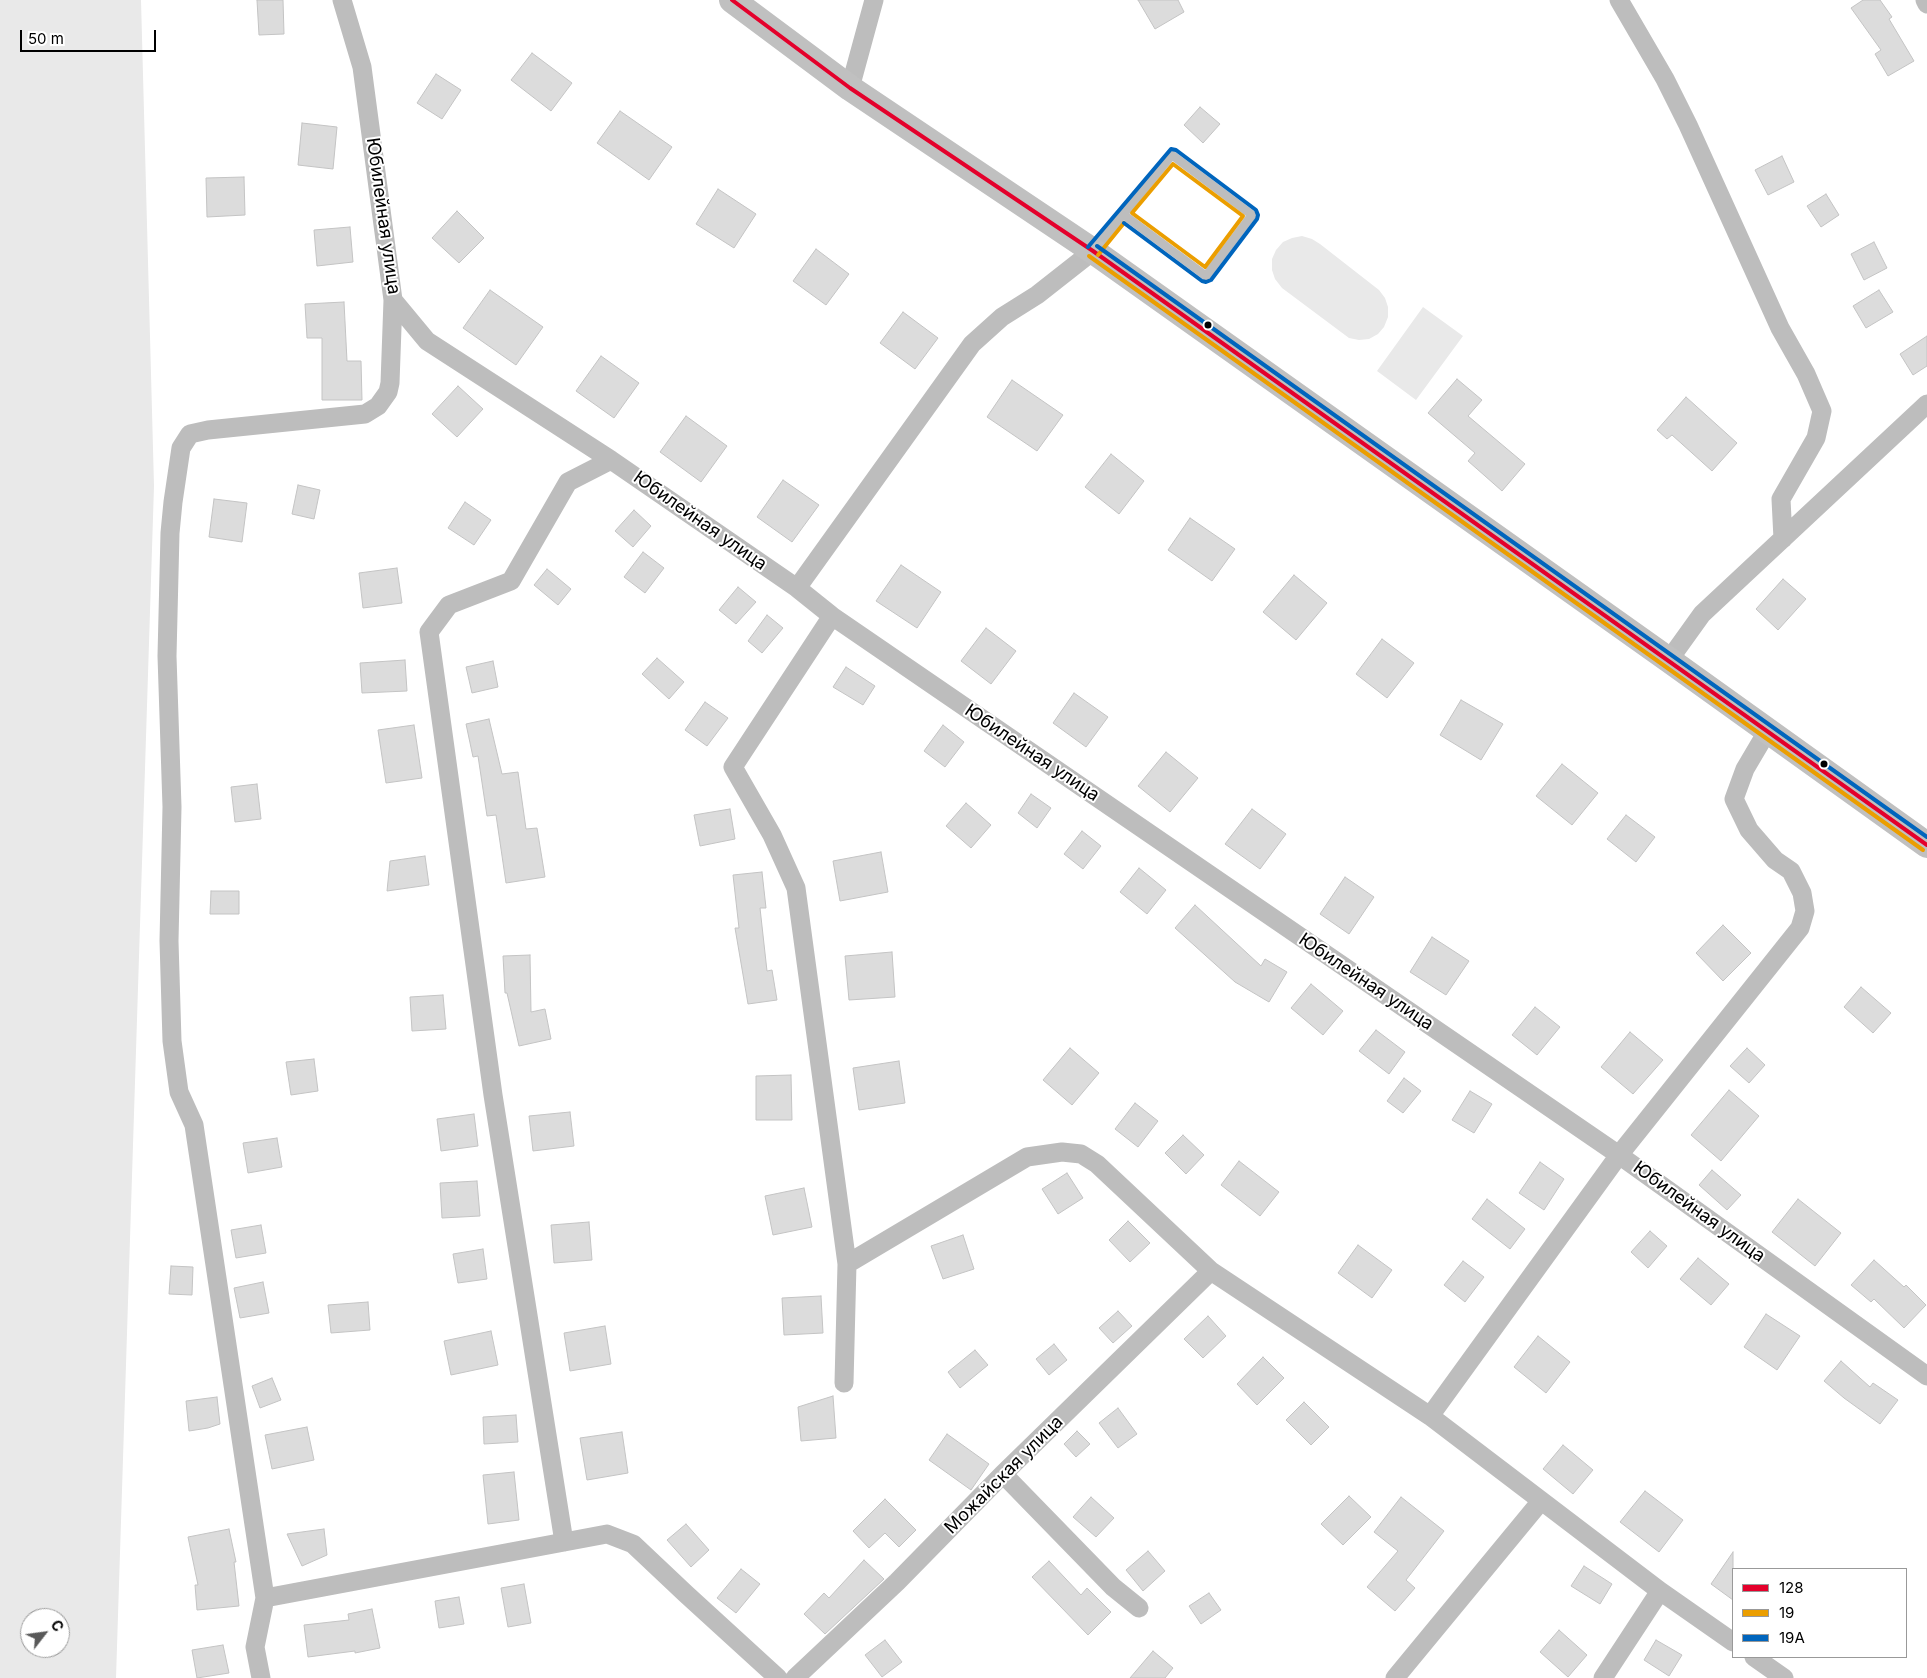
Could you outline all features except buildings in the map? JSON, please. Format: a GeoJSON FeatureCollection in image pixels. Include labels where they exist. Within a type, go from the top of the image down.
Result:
{"type":"FeatureCollection","features":[{"type":"Feature","properties":{"kind":"street","name":"Юбилейная улица"},"geometry":{"type":"LineString","coordinates":[[342,0],[362,67],[393,300],[427,341],[611,460],[797,588],[832,616],[1619,1155],[1927,1376]]}},
{"type":"Feature","properties":{"kind":"street"},"geometry":{"type":"LineString","coordinates":[[732,0],[850,88],[1093,251],[1927,845]]}},
{"type":"Feature","properties":{"kind":"street"},"geometry":{"type":"LineString","coordinates":[[850,88],[874,0]]}},
{"type":"Feature","properties":{"kind":"street"},"geometry":{"type":"LineString","coordinates":[[1619,0],[1665,79],[1684,117],[1780,328],[1806,374],[1822,411],[1816,438],[1781,499],[1783,539]]}},
{"type":"Feature","properties":{"kind":"street"},"geometry":{"type":"LineString","coordinates":[[1925,0],[1927,4]]}},
{"type":"Feature","properties":{"kind":"street"},"geometry":{"type":"LineString","coordinates":[[797,588],[972,344],[1002,317],[1037,295],[1093,251]]}},
{"type":"Feature","properties":{"kind":"street"},"geometry":{"type":"LineString","coordinates":[[261,1678],[255,1647],[265,1598],[194,1125],[179,1092],[172,1041],[169,941],[172,807],[170,697],[167,656],[170,533],[181,448],[190,434],[208,430],[365,414],[378,406],[388,392],[390,383],[393,300]]}},
{"type":"Feature","properties":{"kind":"street"},"geometry":{"type":"LineString","coordinates":[[1669,660],[1702,614],[1927,404]]}},
{"type":"Feature","properties":{"kind":"street"},"geometry":{"type":"LineString","coordinates":[[564,1542],[492,1095],[429,632],[449,605],[510,581],[568,482],[611,460]]}},
{"type":"Feature","properties":{"kind":"street"},"geometry":{"type":"LineString","coordinates":[[832,616],[733,767],[772,835],[796,888],[847,1264],[844,1383]]}},
{"type":"Feature","properties":{"kind":"street"},"geometry":{"type":"LineString","coordinates":[[1430,1416],[1619,1155],[1800,928],[1805,911],[1802,893],[1791,871],[1775,860],[1749,830],[1734,799],[1745,769],[1768,730]]}},
{"type":"Feature","properties":{"kind":"street"},"geometry":{"type":"LineString","coordinates":[[847,1264],[1028,1157],[1062,1152],[1081,1154],[1097,1164],[1211,1271],[1430,1416],[1660,1591],[1732,1641]]}},
{"type":"Feature","properties":{"kind":"street","name":"Можайская улица"},"geometry":{"type":"LineString","coordinates":[[795,1678],[897,1582],[1003,1474],[1211,1271]]}},
{"type":"Feature","properties":{"kind":"street"},"geometry":{"type":"LineString","coordinates":[[1003,1474],[1113,1586],[1139,1608]]}},
{"type":"Feature","properties":{"kind":"street"},"geometry":{"type":"LineString","coordinates":[[1395,1678],[1541,1501]]}},
{"type":"Feature","properties":{"kind":"street"},"geometry":{"type":"LineString","coordinates":[[265,1598],[607,1534],[633,1544],[778,1678]]}},
{"type":"Feature","properties":{"kind":"street"},"geometry":{"type":"LineString","coordinates":[[1603,1678],[1660,1591]]}},
{"type":"Feature","properties":{"kind":"street"},"geometry":{"type":"LineString","coordinates":[[1755,1658],[1784,1678]]}},
{"type":"Feature","properties":{"kind":"lane"},"geometry":{"type":"LineString","coordinates":[[1093,251],[1172,155],[1252,215],[1206,276],[1124,215]]}},
{"type":"Feature","properties":{"kind":"shaded area"},"geometry":{"type":"Polygon","coordinates":[[[0,0],[141,0],[154,486],[116,1678],[0,1678],[0,0]]]}},
{"type":"Feature","properties":{"kind":"shaded area"},"geometry":{"type":"Polygon","coordinates":[[[1302,236],[1320,244],[1379,290],[1385,298],[1388,307],[1388,317],[1384,327],[1378,334],[1369,339],[1349,338],[1282,288],[1275,279],[1272,270],[1272,259],[1276,250],[1283,242],[1302,236]]]}},
{"type":"Feature","properties":{"kind":"shaded area"},"geometry":{"type":"Polygon","coordinates":[[[1423,307],[1463,336],[1416,400],[1377,371],[1423,307]]]}},
{"type":"Feature","properties":{"kind":"transit line","name":"128"},"geometry":{"type":"LineString","coordinates":[[732,0],[850,88],[1093,251],[1927,845]]}},
{"type":"Feature","properties":{"kind":"transit line","name":"19А"},"geometry":{"type":"LineString","coordinates":[[1088,247],[1171,149],[1176,150],[1256,210],[1258,215],[1257,219],[1211,280],[1206,282],[1202,281],[1124,223]]}},
{"type":"Feature","properties":{"kind":"transit line","name":"19"},"geometry":{"type":"LineString","coordinates":[[1173,164],[1243,216],[1205,267],[1132,213],[1173,164]]}},
{"type":"Feature","properties":{"kind":"transit line","name":"19"},"geometry":{"type":"LineString","coordinates":[[1098,255],[1124,223]]}},
{"type":"Feature","properties":{"kind":"transit line","name":"19А"},"geometry":{"type":"LineString","coordinates":[[1097,246],[1927,837]]}},
{"type":"Feature","properties":{"kind":"transit line","name":"19"},"geometry":{"type":"LineString","coordinates":[[1089,256],[1923,850]]}}]}
